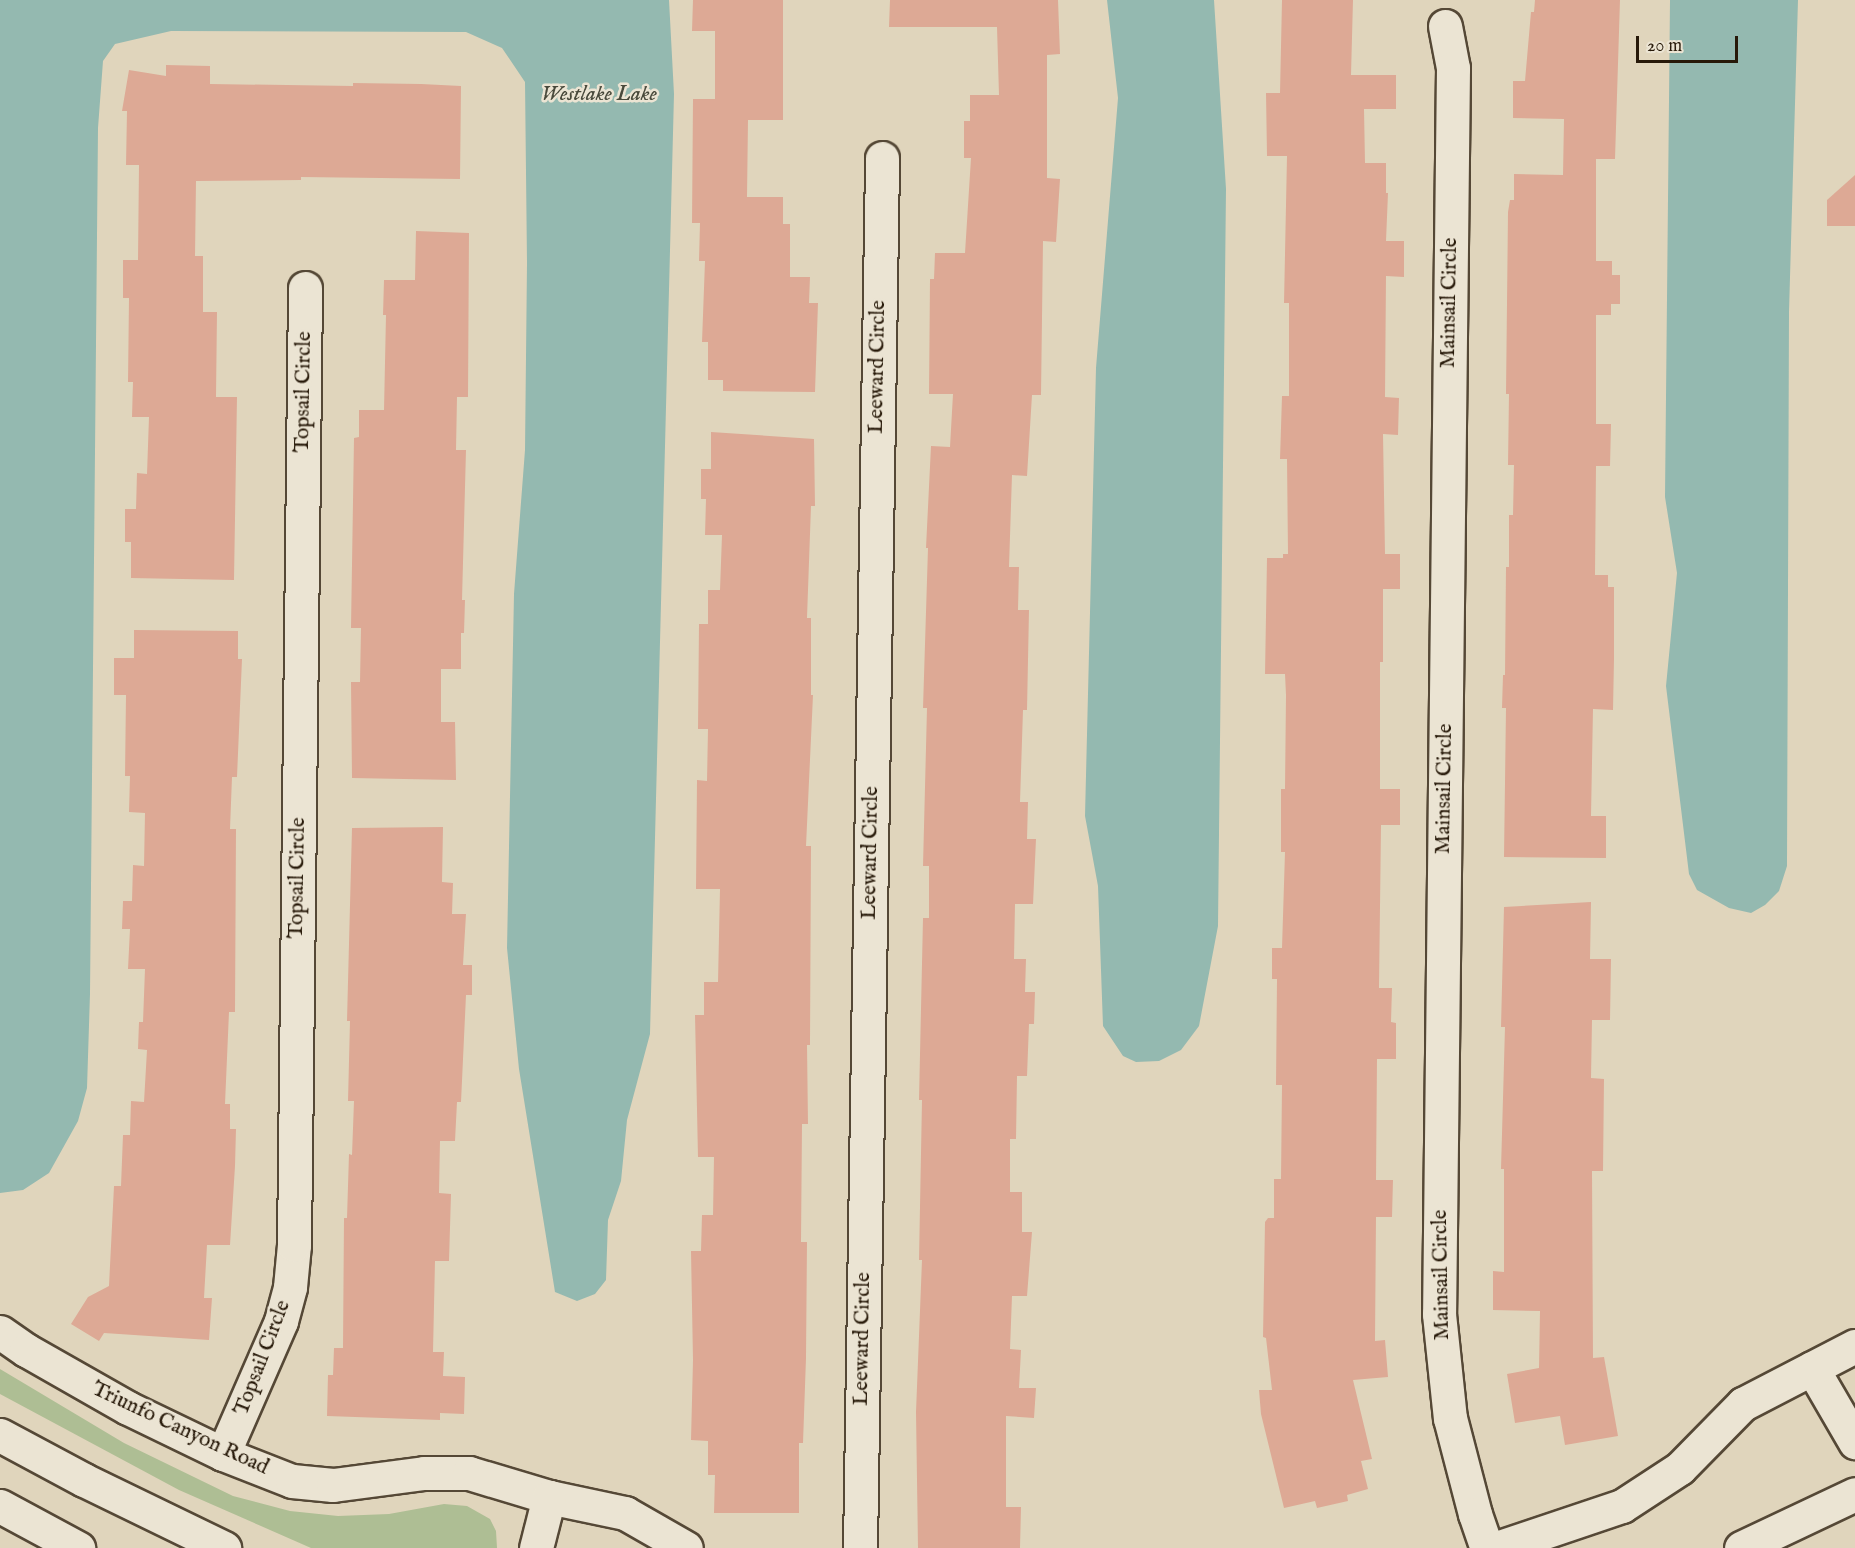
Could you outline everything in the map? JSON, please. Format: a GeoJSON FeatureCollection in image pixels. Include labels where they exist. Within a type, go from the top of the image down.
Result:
{"type":"FeatureCollection","features":[{"type":"Feature","properties":{"kind":"street","name":"Mainsail Circle"},"geometry":{"type":"LineString","coordinates":[[1445,26],[1453,68],[1439,1314],[1450,1418],[1475,1514],[1487,1548]]}},
{"type":"Feature","properties":{"kind":"street","name":"Leeward Circle"},"geometry":{"type":"LineString","coordinates":[[860,1548],[882,158]]}},
{"type":"Feature","properties":{"kind":"street","name":"Topsail Circle"},"geometry":{"type":"LineString","coordinates":[[223,1454],[281,1321],[290,1287],[294,1245],[305,288]]}},
{"type":"Feature","properties":{"kind":"street","name":"Triunfo Canyon Road"},"geometry":{"type":"LineString","coordinates":[[0,1332],[26,1350],[128,1408],[223,1454],[292,1481],[333,1485],[424,1473],[469,1473],[549,1497],[625,1513],[686,1548]]}},
{"type":"Feature","properties":{"kind":"street"},"geometry":{"type":"LineString","coordinates":[[1497,1548],[1622,1506],[1680,1468],[1743,1404],[1855,1346]]}},
{"type":"Feature","properties":{"kind":"street"},"geometry":{"type":"LineString","coordinates":[[1812,1368],[1855,1442]]}},
{"type":"Feature","properties":{"kind":"street"},"geometry":{"type":"LineString","coordinates":[[0,1435],[141,1509],[224,1548]]}},
{"type":"Feature","properties":{"kind":"street"},"geometry":{"type":"LineString","coordinates":[[1741,1548],[1855,1494]]}},
{"type":"Feature","properties":{"kind":"street"},"geometry":{"type":"LineString","coordinates":[[536,1548],[549,1497]]}},
{"type":"Feature","properties":{"kind":"street"},"geometry":{"type":"LineString","coordinates":[[0,1506],[78,1548]]}},
{"type":"Feature","properties":{"kind":"green space"},"geometry":{"type":"Polygon","coordinates":[[[0,1369],[124,1443],[233,1496],[290,1511],[338,1516],[389,1514],[444,1504],[467,1506],[490,1519],[496,1531],[497,1548],[311,1548],[179,1490],[0,1394],[0,1369]]]}},
{"type":"Feature","properties":{"kind":"water","name":"Westlake Lake"},"geometry":{"type":"Polygon","coordinates":[[[0,0],[669,0],[674,94],[650,1034],[627,1120],[621,1181],[608,1220],[606,1280],[595,1294],[577,1301],[555,1292],[519,1069],[507,948],[514,594],[525,450],[527,263],[525,82],[502,48],[466,32],[171,31],[115,44],[103,61],[98,128],[90,994],[87,1088],[78,1121],[49,1173],[23,1190],[0,1193],[0,0]]]}},
{"type":"Feature","properties":{"kind":"water"},"geometry":{"type":"Polygon","coordinates":[[[1107,0],[1214,0],[1226,189],[1218,926],[1199,1026],[1181,1050],[1159,1061],[1136,1062],[1123,1056],[1103,1026],[1098,886],[1085,816],[1096,368],[1118,98],[1107,0]]]}},
{"type":"Feature","properties":{"kind":"water"},"geometry":{"type":"Polygon","coordinates":[[[1670,0],[1798,0],[1789,312],[1787,866],[1779,891],[1765,905],[1751,913],[1729,908],[1697,890],[1689,874],[1666,686],[1677,573],[1665,497],[1670,0]]]}},
{"type":"Feature","properties":{"kind":"building"},"geometry":{"type":"Polygon","coordinates":[[[693,0],[783,0],[783,120],[748,120],[747,197],[783,197],[783,224],[790,224],[790,277],[810,277],[809,303],[818,303],[815,392],[723,391],[723,380],[708,380],[708,342],[702,342],[705,261],[699,261],[700,223],[692,223],[693,99],[715,99],[715,31],[692,31],[693,0]]]}},
{"type":"Feature","properties":{"kind":"building"},"geometry":{"type":"Polygon","coordinates":[[[890,0],[1058,0],[1060,54],[1047,55],[1047,178],[1060,179],[1056,242],[1043,241],[1041,395],[1032,395],[1027,476],[1012,475],[1009,567],[1019,567],[1018,610],[1029,610],[1027,710],[1023,710],[1020,802],[1028,802],[1027,839],[1036,839],[1033,904],[1015,904],[1014,959],[1026,959],[1025,992],[1035,992],[1034,1024],[1029,1024],[1027,1076],[1017,1076],[1016,1139],[1010,1139],[1010,1192],[1022,1192],[1022,1232],[1032,1232],[1027,1296],[1012,1296],[1010,1349],[1021,1350],[1019,1388],[1036,1388],[1034,1418],[1006,1416],[1006,1507],[1021,1507],[1020,1548],[918,1548],[916,1412],[922,1260],[919,1260],[922,1100],[919,1100],[923,918],[929,918],[929,866],[923,866],[927,708],[923,708],[928,548],[926,548],[931,446],[950,447],[953,394],[929,394],[930,279],[934,279],[935,253],[965,253],[971,158],[964,158],[964,121],[970,121],[970,95],[999,95],[997,27],[889,27],[890,0]]]}},
{"type":"Feature","properties":{"kind":"building"},"geometry":{"type":"Polygon","coordinates":[[[1282,0],[1353,0],[1351,75],[1396,75],[1396,109],[1364,109],[1365,163],[1386,163],[1386,193],[1388,193],[1386,241],[1404,241],[1404,277],[1386,276],[1385,397],[1399,398],[1398,435],[1383,434],[1385,554],[1400,554],[1400,589],[1383,589],[1383,662],[1380,662],[1380,789],[1400,789],[1400,825],[1381,825],[1379,988],[1392,988],[1391,1022],[1396,1023],[1396,1059],[1377,1059],[1376,1180],[1393,1180],[1392,1217],[1376,1217],[1375,1341],[1385,1340],[1388,1377],[1353,1380],[1372,1459],[1361,1461],[1368,1489],[1347,1495],[1348,1501],[1317,1508],[1315,1501],[1284,1508],[1261,1414],[1259,1390],[1272,1390],[1266,1338],[1263,1337],[1265,1222],[1268,1218],[1274,1218],[1274,1179],[1281,1179],[1282,1085],[1276,1085],[1277,979],[1272,979],[1272,948],[1282,948],[1285,852],[1281,852],[1281,789],[1285,789],[1286,695],[1285,674],[1265,674],[1267,558],[1283,558],[1283,554],[1288,554],[1287,459],[1280,459],[1282,396],[1289,396],[1289,303],[1284,303],[1287,156],[1267,156],[1266,93],[1280,93],[1282,0]]]}},
{"type":"Feature","properties":{"kind":"building"},"geometry":{"type":"Polygon","coordinates":[[[1535,0],[1620,0],[1615,159],[1596,159],[1596,261],[1612,261],[1612,275],[1620,275],[1620,304],[1611,304],[1611,315],[1596,315],[1596,424],[1611,424],[1610,466],[1596,466],[1595,575],[1608,575],[1608,587],[1614,587],[1614,659],[1613,710],[1593,709],[1591,816],[1606,816],[1606,858],[1504,857],[1506,708],[1502,708],[1503,675],[1505,675],[1506,567],[1509,567],[1509,515],[1513,515],[1514,465],[1508,465],[1509,394],[1506,394],[1508,212],[1510,200],[1514,200],[1514,174],[1563,175],[1564,119],[1513,118],[1513,81],[1525,81],[1531,12],[1534,12],[1535,0]]]}},
{"type":"Feature","properties":{"kind":"building"},"geometry":{"type":"Polygon","coordinates":[[[166,65],[210,66],[210,84],[353,86],[353,83],[461,86],[460,179],[301,177],[301,180],[196,181],[195,256],[203,256],[203,312],[217,312],[216,397],[237,397],[234,580],[131,578],[131,542],[125,542],[125,509],[136,509],[137,473],[147,474],[149,417],[132,417],[133,382],[128,382],[129,298],[123,298],[123,260],[138,260],[139,165],[126,165],[127,111],[122,111],[129,70],[166,76],[166,65]]]}},
{"type":"Feature","properties":{"kind":"building"},"geometry":{"type":"Polygon","coordinates":[[[1855,175],[1855,226],[1827,226],[1827,200],[1855,175]]]}},
{"type":"Feature","properties":{"kind":"building"},"geometry":{"type":"Polygon","coordinates":[[[416,231],[469,233],[468,397],[457,397],[456,450],[466,450],[462,600],[465,600],[464,633],[461,633],[461,669],[441,669],[441,722],[455,722],[456,780],[352,778],[351,682],[360,682],[361,628],[351,628],[354,438],[359,437],[359,410],[384,410],[386,315],[383,315],[384,280],[415,280],[416,231]]]}},
{"type":"Feature","properties":{"kind":"building"},"geometry":{"type":"Polygon","coordinates":[[[711,432],[814,439],[815,506],[811,506],[807,618],[811,618],[811,695],[813,695],[806,846],[811,846],[810,1045],[807,1045],[808,1124],[802,1124],[801,1242],[807,1242],[806,1358],[803,1443],[799,1443],[799,1513],[714,1513],[715,1475],[708,1475],[708,1441],[691,1440],[693,1360],[691,1251],[701,1251],[702,1215],[713,1215],[714,1157],[698,1157],[695,1015],[704,1015],[704,982],[718,982],[720,889],[696,889],[697,780],[707,781],[708,729],[698,729],[699,624],[708,624],[708,590],[720,590],[722,535],[705,535],[706,499],[701,499],[701,469],[711,469],[711,432]]]}},
{"type":"Feature","properties":{"kind":"building"},"geometry":{"type":"Polygon","coordinates":[[[134,630],[238,631],[238,659],[242,659],[237,777],[232,777],[230,829],[236,829],[235,1012],[229,1012],[225,1104],[230,1104],[230,1129],[236,1129],[235,1166],[230,1245],[207,1245],[204,1298],[212,1298],[209,1340],[104,1333],[99,1341],[71,1324],[88,1297],[109,1286],[114,1186],[121,1186],[123,1135],[130,1135],[131,1101],[144,1102],[147,1050],[138,1049],[139,1022],[143,1022],[145,969],[128,969],[130,929],[122,929],[123,901],[132,901],[133,865],[144,866],[145,813],[129,812],[130,776],[125,776],[126,695],[114,695],[114,658],[134,658],[134,630]]]}},
{"type":"Feature","properties":{"kind":"building"},"geometry":{"type":"Polygon","coordinates":[[[443,827],[442,882],[453,883],[452,914],[466,914],[463,965],[472,965],[472,995],[466,995],[461,1102],[457,1102],[455,1141],[440,1141],[439,1193],[451,1194],[449,1261],[435,1261],[433,1352],[444,1352],[443,1376],[465,1377],[464,1414],[440,1413],[440,1420],[327,1416],[328,1375],[333,1375],[334,1348],[343,1348],[344,1218],[347,1218],[349,1154],[352,1155],[354,1101],[348,1101],[350,1021],[347,1021],[352,828],[443,827]]]}},
{"type":"Feature","properties":{"kind":"building"},"geometry":{"type":"Polygon","coordinates":[[[1591,902],[1590,959],[1611,959],[1610,1020],[1592,1020],[1591,1078],[1604,1079],[1603,1171],[1592,1171],[1593,1358],[1604,1357],[1618,1436],[1565,1445],[1560,1416],[1515,1423],[1507,1374],[1539,1368],[1540,1311],[1493,1310],[1493,1271],[1504,1272],[1504,1169],[1501,1169],[1505,1027],[1501,1027],[1504,907],[1591,902]]]}}]}
